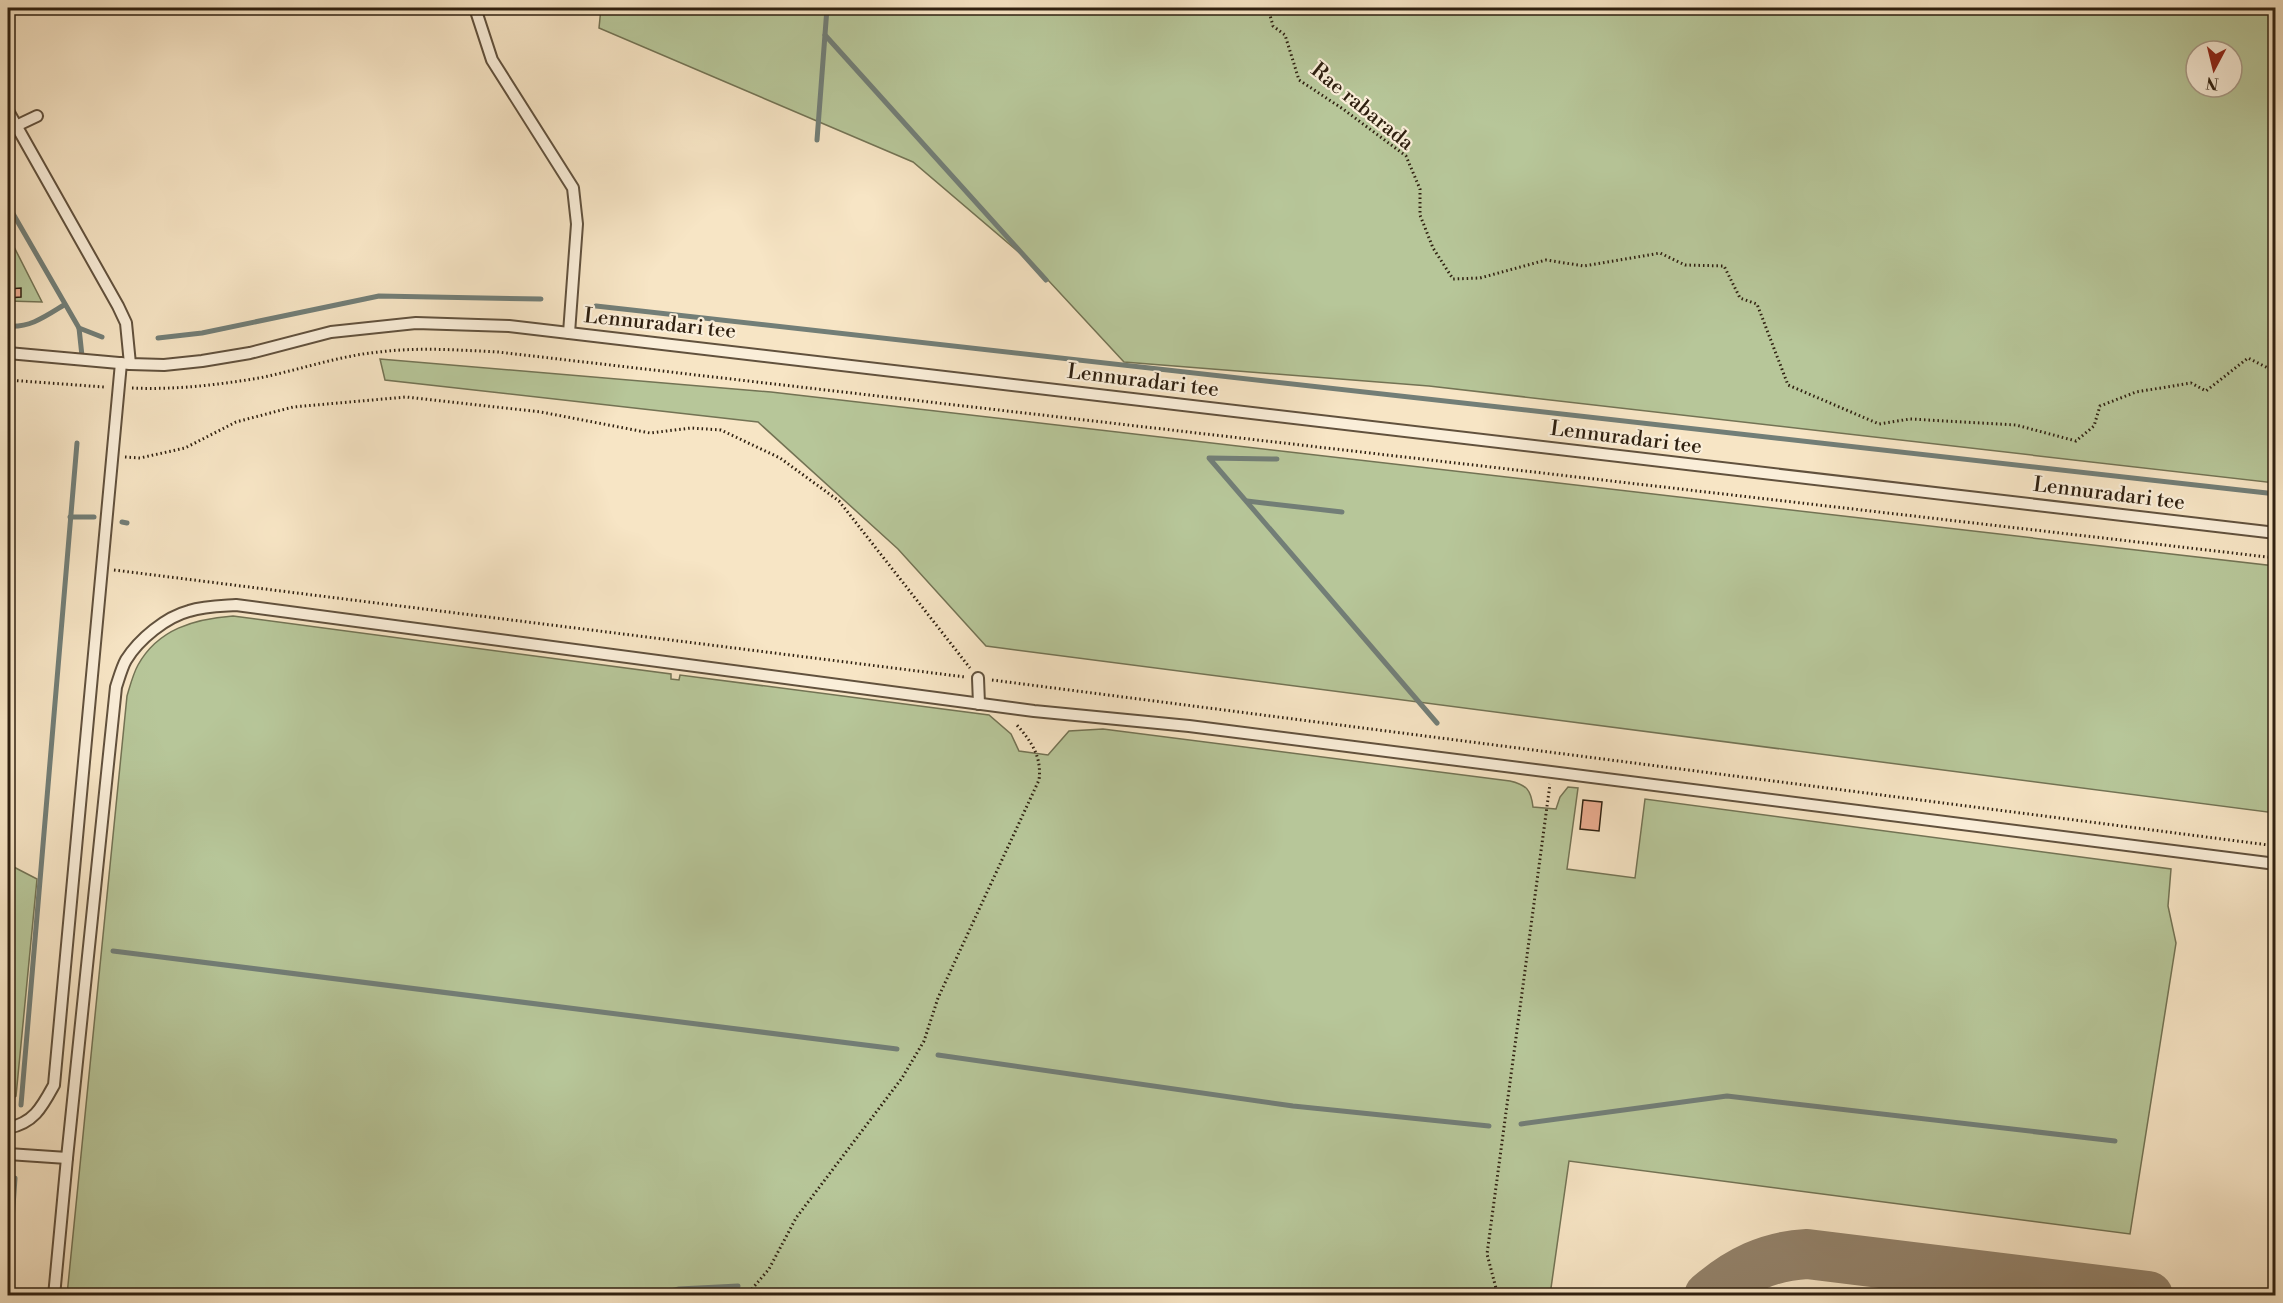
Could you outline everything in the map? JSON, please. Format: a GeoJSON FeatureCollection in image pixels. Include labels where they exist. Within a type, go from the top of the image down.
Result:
{"type":"FeatureCollection","features":[{"type":"Feature","properties":{"kind":"lane"},"geometry":{"type":"LineString","coordinates":[[476,8],[492,60],[573,188],[577,224],[569,333]]}},
{"type":"Feature","properties":{"kind":"lane"},"geometry":{"type":"LineString","coordinates":[[8,111],[126,323],[126,363],[119,388],[111,455],[103,569],[54,1085],[39,1113],[17,1126],[8,1128]]}},
{"type":"Feature","properties":{"kind":"lane"},"geometry":{"type":"LineString","coordinates":[[16,126],[37,117]]}},
{"type":"Feature","properties":{"kind":"lane","name":"Lennuradari tee"},"geometry":{"type":"LineString","coordinates":[[8,352],[164,365],[250,353],[332,332],[416,323],[508,326],[2276,533]]}},
{"type":"Feature","properties":{"kind":"lane"},"geometry":{"type":"LineString","coordinates":[[54,1296],[116,687],[126,660],[145,639],[169,619],[189,611],[236,605],[1034,711],[1189,726],[2276,864]]}},
{"type":"Feature","properties":{"kind":"lane"},"geometry":{"type":"LineString","coordinates":[[978,678],[979,704]]}},
{"type":"Feature","properties":{"kind":"lane"},"geometry":{"type":"LineString","coordinates":[[8,1154],[67,1158]]}},
{"type":"Feature","properties":{"kind":"path","name":"Rae rabarada"},"geometry":{"type":"LineString","coordinates":[[1268,8],[1273,26],[1285,35],[1299,80],[1343,109],[1406,156],[1420,189],[1420,215],[1433,248],[1453,279],[1480,278],[1546,260],[1584,266],[1660,252],[1685,265],[1724,266],[1740,298],[1757,304],[1788,385],[1879,424],[1910,419],[2016,426],[2076,441],[2094,426],[2100,406],[2136,392],[2192,383],[2206,391],[2248,358],[2276,372]]}},
{"type":"Feature","properties":{"kind":"path"},"geometry":{"type":"LineString","coordinates":[[8,380],[68,386],[167,390],[259,378],[322,362],[378,352],[431,348],[498,352],[2276,558]]}},
{"type":"Feature","properties":{"kind":"path"},"geometry":{"type":"LineString","coordinates":[[111,455],[140,458],[185,448],[236,422],[293,407],[406,397],[541,412],[650,432],[691,428],[721,430],[780,458],[839,501],[978,678]]}},
{"type":"Feature","properties":{"kind":"path"},"geometry":{"type":"LineString","coordinates":[[103,569],[978,678],[2276,846]]}},
{"type":"Feature","properties":{"kind":"path"},"geometry":{"type":"LineString","coordinates":[[746,1296],[769,1269],[796,1218],[902,1078],[924,1041],[938,998],[1039,780],[1040,758],[1029,739],[1010,717]]}},
{"type":"Feature","properties":{"kind":"path"},"geometry":{"type":"LineString","coordinates":[[1498,1296],[1487,1254],[1552,772]]}},
{"type":"Feature","properties":{"kind":"green space"},"geometry":{"type":"Polygon","coordinates":[[[601,8],[2275,8],[2275,483],[1429,386],[1124,362],[1035,266],[913,162],[599,28],[601,8]]]}},
{"type":"Feature","properties":{"kind":"green space"},"geometry":{"type":"Polygon","coordinates":[[[8,235],[42,302],[8,301],[8,235]]]}},
{"type":"Feature","properties":{"kind":"green space"},"geometry":{"type":"Polygon","coordinates":[[[380,359],[771,392],[2275,566],[2275,813],[986,646],[898,549],[758,422],[385,380],[380,359]]]}},
{"type":"Feature","properties":{"kind":"green space"},"geometry":{"type":"Polygon","coordinates":[[[233,616],[671,674],[671,679],[679,680],[680,675],[989,715],[1011,734],[1019,751],[1048,755],[1069,731],[1103,729],[1510,781],[1527,789],[1533,807],[1556,809],[1560,797],[1568,787],[1578,788],[1567,869],[1635,878],[1645,799],[2171,869],[2168,906],[2176,943],[2130,1234],[1569,1161],[1550,1295],[67,1295],[127,696],[138,665],[146,653],[167,634],[191,623],[233,616]]]}},
{"type":"Feature","properties":{"kind":"green space"},"geometry":{"type":"Polygon","coordinates":[[[8,864],[37,879],[16,1096],[8,1102],[8,864]]]}},
{"type":"Feature","properties":{"kind":"building"},"geometry":{"type":"Polygon","coordinates":[[[21,288],[21,297],[8,298],[8,289],[21,288]]]}},
{"type":"Feature","properties":{"kind":"building"},"geometry":{"type":"Polygon","coordinates":[[[1583,800],[1602,802],[1599,831],[1580,829],[1583,800]]]}},
{"type":"Feature","properties":{"kind":"waterway"},"geometry":{"type":"LineString","coordinates":[[817,140],[827,8]]}},
{"type":"Feature","properties":{"kind":"waterway"},"geometry":{"type":"LineString","coordinates":[[825,35],[1046,280]]}},
{"type":"Feature","properties":{"kind":"waterway"},"geometry":{"type":"LineString","coordinates":[[8,205],[79,328],[82,356]]}},
{"type":"Feature","properties":{"kind":"waterway"},"geometry":{"type":"LineString","coordinates":[[158,338],[202,333],[379,296],[541,299]]}},
{"type":"Feature","properties":{"kind":"waterway"},"geometry":{"type":"LineString","coordinates":[[8,326],[31,323],[64,305]]}},
{"type":"Feature","properties":{"kind":"waterway"},"geometry":{"type":"LineString","coordinates":[[596,306],[2276,494]]}},
{"type":"Feature","properties":{"kind":"waterway"},"geometry":{"type":"LineString","coordinates":[[79,328],[102,337]]}},
{"type":"Feature","properties":{"kind":"waterway"},"geometry":{"type":"LineString","coordinates":[[21,1105],[77,443]]}},
{"type":"Feature","properties":{"kind":"waterway"},"geometry":{"type":"LineString","coordinates":[[1277,459],[1209,458],[1437,723]]}},
{"type":"Feature","properties":{"kind":"waterway"},"geometry":{"type":"LineString","coordinates":[[1247,501],[1342,512]]}},
{"type":"Feature","properties":{"kind":"waterway"},"geometry":{"type":"LineString","coordinates":[[70,517],[94,517]]}},
{"type":"Feature","properties":{"kind":"waterway"},"geometry":{"type":"LineString","coordinates":[[122,522],[127,523]]}},
{"type":"Feature","properties":{"kind":"waterway"},"geometry":{"type":"LineString","coordinates":[[113,951],[897,1049]]}},
{"type":"Feature","properties":{"kind":"waterway"},"geometry":{"type":"LineString","coordinates":[[938,1055],[1293,1106],[1489,1126]]}},
{"type":"Feature","properties":{"kind":"waterway"},"geometry":{"type":"LineString","coordinates":[[1521,1124],[1727,1096],[2115,1141]]}},
{"type":"Feature","properties":{"kind":"waterway"},"geometry":{"type":"LineString","coordinates":[[8,1278],[15,1178]]}},
{"type":"Feature","properties":{"kind":"waterway"},"geometry":{"type":"LineString","coordinates":[[651,1296],[679,1289],[738,1286]]}},
{"type":"Feature","properties":{"kind":"waterway"},"geometry":{"type":"LineString","coordinates":[[775,1291],[779,1296]]}},
{"type":"Feature","properties":{"kind":"taxiway"},"geometry":{"type":"LineString","coordinates":[[1709,1296],[1731,1279],[1754,1266],[1779,1258],[1807,1254],[2148,1296]]}}]}
